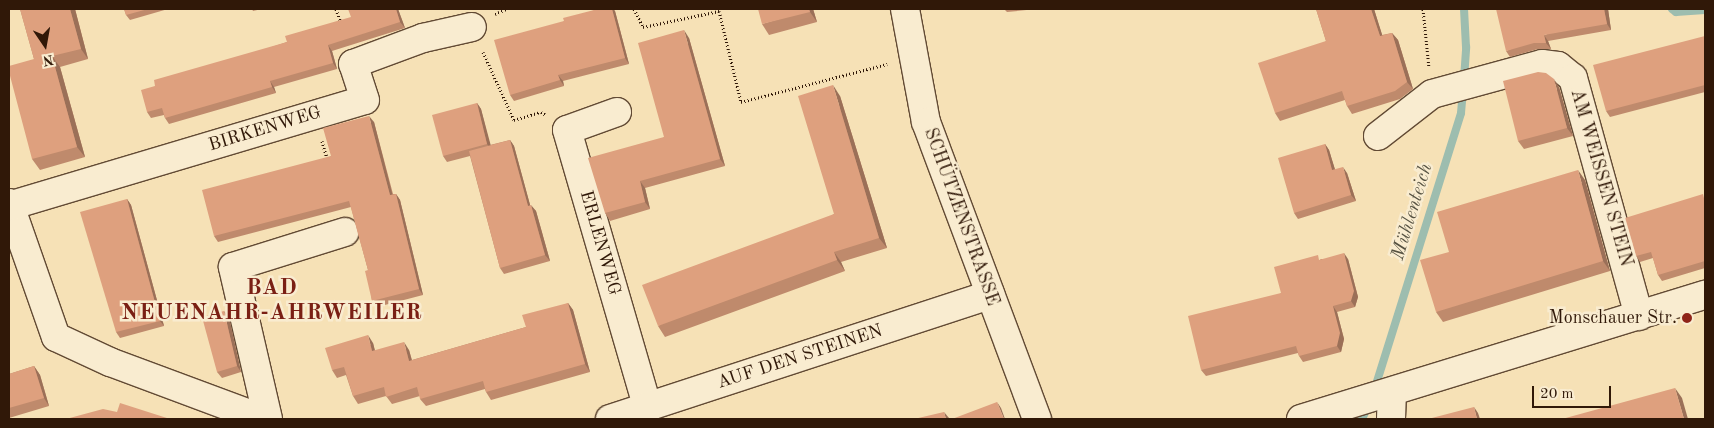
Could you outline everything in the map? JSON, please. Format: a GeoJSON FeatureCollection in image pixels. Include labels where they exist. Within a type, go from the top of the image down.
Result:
{"type":"FeatureCollection","features":[{"type":"Feature","properties":{"kind":"street","name":"SCHÜTZENSTRASSE"},"geometry":{"type":"LineString","coordinates":[[905,9],[912,56],[926,122],[1037,419]]}},
{"type":"Feature","properties":{"kind":"street","name":"BIRKENWEG"},"geometry":{"type":"LineString","coordinates":[[9,205],[365,100],[353,64],[423,38],[472,27]]}},
{"type":"Feature","properties":{"kind":"street","name":"AM WEISSEN STEIN"},"geometry":{"type":"LineString","coordinates":[[1378,136],[1437,92],[1542,64],[1558,66],[1572,78],[1639,316]]}},
{"type":"Feature","properties":{"kind":"street"},"geometry":{"type":"LineString","coordinates":[[567,130],[617,112]]}},
{"type":"Feature","properties":{"kind":"street","name":"ERLENWEG"},"geometry":{"type":"LineString","coordinates":[[567,130],[648,408]]}},
{"type":"Feature","properties":{"kind":"street"},"geometry":{"type":"LineString","coordinates":[[9,205],[56,337],[110,362],[263,419]]}},
{"type":"Feature","properties":{"kind":"street"},"geometry":{"type":"LineString","coordinates":[[268,419],[233,267],[345,232]]}},
{"type":"Feature","properties":{"kind":"street","name":"AUF DEN STEINEN"},"geometry":{"type":"LineString","coordinates":[[610,419],[990,295]]}},
{"type":"Feature","properties":{"kind":"street"},"geometry":{"type":"LineString","coordinates":[[1300,419],[1381,402],[1705,295]]}},
{"type":"Feature","properties":{"kind":"path"},"geometry":{"type":"LineString","coordinates":[[634,9],[643,27],[719,11],[741,102],[912,56]]}},
{"type":"Feature","properties":{"kind":"path"},"geometry":{"type":"LineString","coordinates":[[1423,9],[1437,92]]}},
{"type":"Feature","properties":{"kind":"path"},"geometry":{"type":"LineString","coordinates":[[472,27],[514,120],[541,112],[567,130]]}},
{"type":"Feature","properties":{"kind":"path"},"geometry":{"type":"LineString","coordinates":[[315,114],[327,161]]}},
{"type":"Feature","properties":{"kind":"building"},"geometry":{"type":"Polygon","coordinates":[[[20,9],[70,9],[81,49],[52,56],[77,147],[32,159],[9,72],[9,66],[34,59],[20,9]]]}},
{"type":"Feature","properties":{"kind":"building"},"geometry":{"type":"Polygon","coordinates":[[[124,9],[148,9],[126,15],[124,9]]]}},
{"type":"Feature","properties":{"kind":"building"},"geometry":{"type":"Polygon","coordinates":[[[348,9],[396,9],[400,22],[328,45],[333,63],[270,81],[272,87],[165,118],[162,108],[147,112],[141,90],[155,86],[154,80],[287,42],[285,36],[351,17],[348,9]]]}},
{"type":"Feature","properties":{"kind":"building"},"geometry":{"type":"Polygon","coordinates":[[[598,9],[612,9],[625,58],[558,75],[560,80],[510,95],[494,40],[564,21],[563,18],[598,9]]]}},
{"type":"Feature","properties":{"kind":"building"},"geometry":{"type":"Polygon","coordinates":[[[758,9],[809,9],[810,12],[762,24],[758,9]]]}},
{"type":"Feature","properties":{"kind":"building"},"geometry":{"type":"Polygon","coordinates":[[[1316,9],[1371,9],[1380,36],[1392,33],[1407,82],[1395,91],[1347,106],[1342,91],[1275,113],[1258,63],[1326,41],[1316,9]]]}},
{"type":"Feature","properties":{"kind":"building"},"geometry":{"type":"Polygon","coordinates":[[[1496,9],[1604,9],[1607,24],[1544,35],[1546,43],[1534,43],[1506,51],[1496,9]]]}},
{"type":"Feature","properties":{"kind":"building"},"geometry":{"type":"Polygon","coordinates":[[[684,30],[720,159],[640,181],[645,202],[605,213],[588,158],[664,137],[638,43],[684,30]]]}},
{"type":"Feature","properties":{"kind":"building"},"geometry":{"type":"Polygon","coordinates":[[[1705,36],[1705,85],[1606,111],[1593,65],[1705,36]]]}},
{"type":"Feature","properties":{"kind":"building"},"geometry":{"type":"Polygon","coordinates":[[[1538,72],[1546,73],[1554,79],[1567,128],[1518,141],[1503,81],[1538,72]]]}},
{"type":"Feature","properties":{"kind":"building"},"geometry":{"type":"Polygon","coordinates":[[[833,85],[879,238],[834,252],[837,260],[658,326],[642,285],[834,214],[798,96],[833,85]]]}},
{"type":"Feature","properties":{"kind":"building"},"geometry":{"type":"Polygon","coordinates":[[[477,103],[487,144],[443,156],[432,115],[477,103]]]}},
{"type":"Feature","properties":{"kind":"building"},"geometry":{"type":"Polygon","coordinates":[[[369,116],[390,195],[396,194],[419,289],[372,301],[365,271],[368,270],[349,201],[214,236],[202,190],[331,156],[323,128],[369,116]]]}},
{"type":"Feature","properties":{"kind":"building"},"geometry":{"type":"Polygon","coordinates":[[[510,140],[528,206],[531,205],[545,255],[500,268],[469,151],[510,140]]]}},
{"type":"Feature","properties":{"kind":"building"},"geometry":{"type":"Polygon","coordinates":[[[1325,144],[1332,170],[1343,167],[1351,195],[1294,213],[1278,158],[1325,144]]]}},
{"type":"Feature","properties":{"kind":"building"},"geometry":{"type":"Polygon","coordinates":[[[1578,170],[1603,261],[1436,312],[1420,260],[1449,252],[1437,212],[1578,170]]]}},
{"type":"Feature","properties":{"kind":"building"},"geometry":{"type":"Polygon","coordinates":[[[1703,194],[1705,202],[1705,261],[1658,275],[1651,252],[1636,256],[1625,218],[1703,194]]]}},
{"type":"Feature","properties":{"kind":"building"},"geometry":{"type":"Polygon","coordinates":[[[127,199],[160,321],[116,332],[80,212],[127,199]]]}},
{"type":"Feature","properties":{"kind":"building"},"geometry":{"type":"Polygon","coordinates":[[[1344,253],[1354,291],[1351,301],[1333,306],[1340,333],[1337,346],[1299,356],[1296,346],[1201,370],[1188,316],[1281,293],[1274,267],[1318,255],[1319,260],[1344,253]]]}},
{"type":"Feature","properties":{"kind":"building"},"geometry":{"type":"Polygon","coordinates":[[[568,303],[585,364],[486,392],[483,381],[420,399],[417,387],[386,397],[384,387],[353,396],[344,367],[332,370],[325,348],[368,335],[372,351],[404,342],[409,361],[526,327],[522,315],[568,303]]]}},
{"type":"Feature","properties":{"kind":"building"},"geometry":{"type":"Polygon","coordinates":[[[224,311],[237,366],[217,372],[202,317],[224,311]]]}},
{"type":"Feature","properties":{"kind":"building"},"geometry":{"type":"Polygon","coordinates":[[[34,366],[44,398],[9,408],[9,374],[34,366]]]}},
{"type":"Feature","properties":{"kind":"building"},"geometry":{"type":"Polygon","coordinates":[[[1675,388],[1684,419],[1562,419],[1675,388]]]}},
{"type":"Feature","properties":{"kind":"building"},"geometry":{"type":"Polygon","coordinates":[[[997,402],[1004,419],[952,419],[997,402]]]}},
{"type":"Feature","properties":{"kind":"building"},"geometry":{"type":"Polygon","coordinates":[[[120,403],[170,419],[66,419],[103,409],[117,412],[120,403]]]}},
{"type":"Feature","properties":{"kind":"building"},"geometry":{"type":"Polygon","coordinates":[[[1474,407],[1477,419],[1428,419],[1474,407]]]}},
{"type":"Feature","properties":{"kind":"building"},"geometry":{"type":"Polygon","coordinates":[[[944,412],[946,419],[914,419],[944,412]]]}},
{"type":"Feature","properties":{"kind":"waterway","name":"Mühlenteich"},"geometry":{"type":"LineString","coordinates":[[1464,9],[1466,47],[1464,79]]}},
{"type":"Feature","properties":{"kind":"waterway","name":"Mühlenteich"},"geometry":{"type":"LineString","coordinates":[[1672,9],[1676,12],[1705,10]]}},
{"type":"Feature","properties":{"kind":"waterway","name":"Mühlenteich"},"geometry":{"type":"LineString","coordinates":[[1374,391],[1461,113],[1463,91]]}},
{"type":"Feature","properties":{"kind":"waterway","name":"Mühlenteich"},"geometry":{"type":"LineString","coordinates":[[1362,419],[1368,406]]}},
{"type":"Feature","properties":{"kind":"place","name":"Monschauer Str."},"geometry":{"type":"Point","coordinates":[1687,318]}},
{"type":"Feature","properties":{"kind":"district","name":"BAD NEUENAHR-AHRWEILER"},"geometry":{"type":"Point","coordinates":[272,300]}}]}
